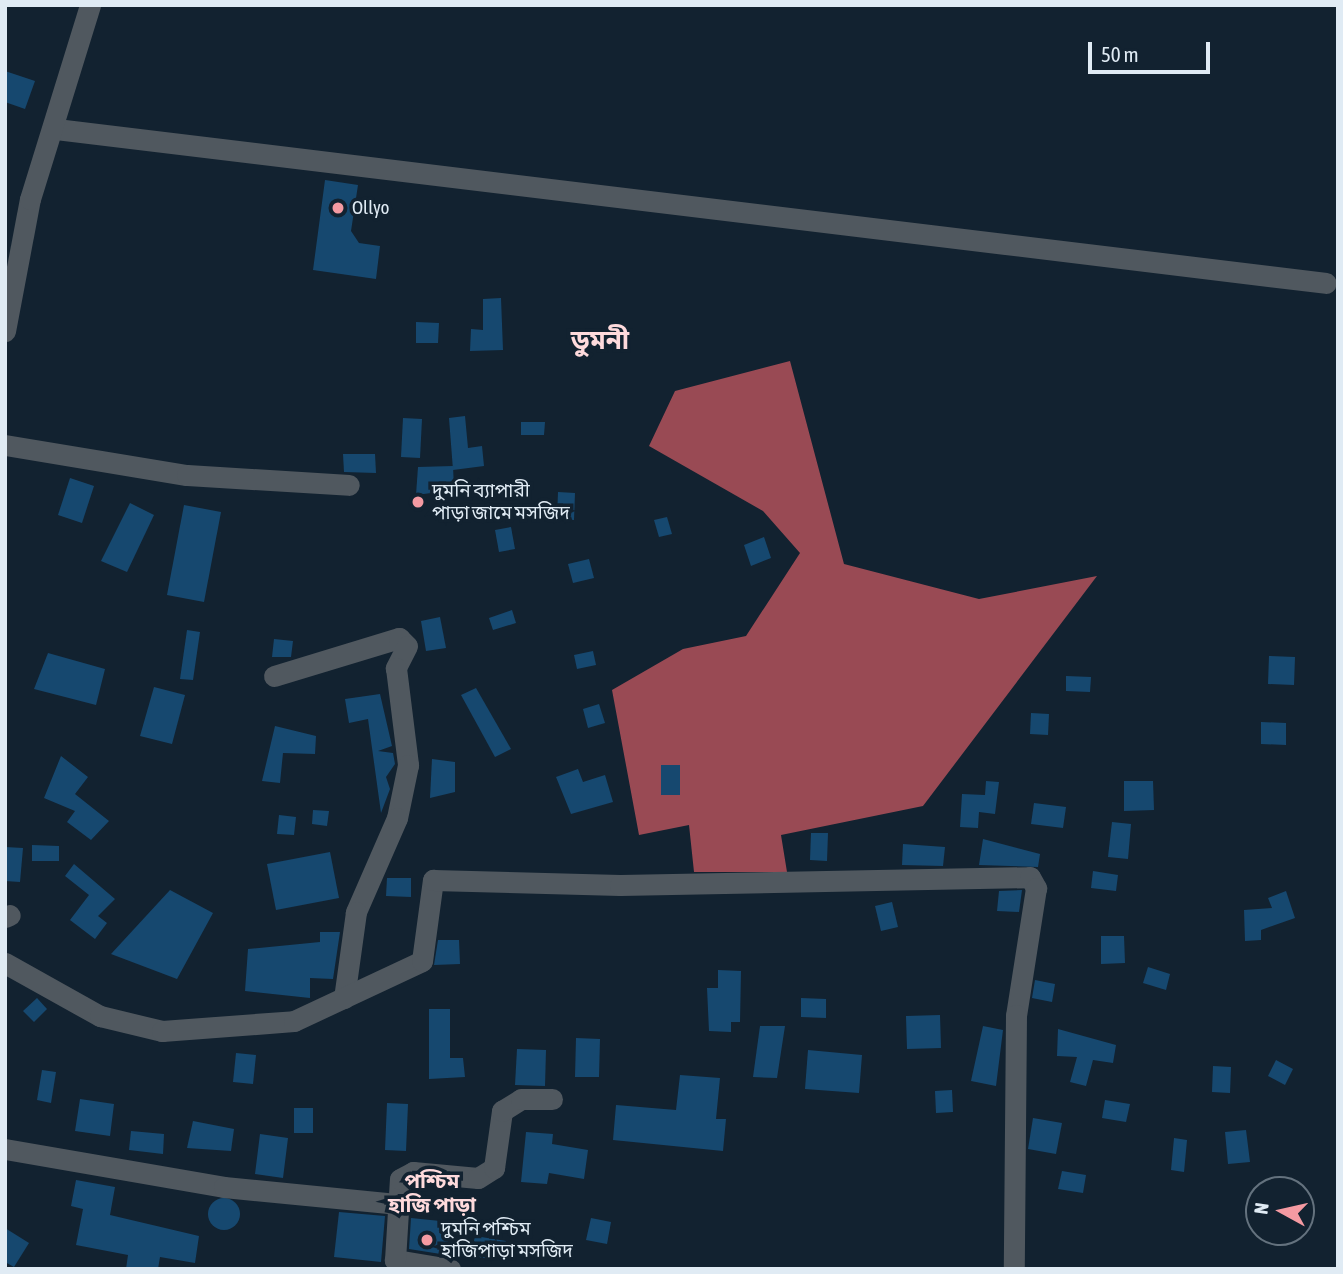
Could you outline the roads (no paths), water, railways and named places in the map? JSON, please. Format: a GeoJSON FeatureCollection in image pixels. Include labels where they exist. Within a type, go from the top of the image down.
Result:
{"type":"FeatureCollection","features":[{"type":"Feature","properties":{"kind":"street"},"geometry":{"type":"LineString","coordinates":[[5,331],[30,199],[56,129],[90,5]]}},
{"type":"Feature","properties":{"kind":"street"},"geometry":{"type":"LineString","coordinates":[[56,129],[1326,283]]}},
{"type":"Feature","properties":{"kind":"street"},"geometry":{"type":"LineString","coordinates":[[5,445],[187,475],[349,485]]}},
{"type":"Feature","properties":{"kind":"street"},"geometry":{"type":"LineString","coordinates":[[274,676],[399,638],[407,646],[396,668],[408,765],[397,818],[356,912],[344,998]]}},
{"type":"Feature","properties":{"kind":"street"},"geometry":{"type":"LineString","coordinates":[[5,963],[100,1016],[162,1031],[294,1021],[422,961],[433,880],[620,886],[1030,877],[1036,888],[1016,1015],[1014,1269]]}},
{"type":"Feature","properties":{"kind":"street"},"geometry":{"type":"LineString","coordinates":[[450,1269],[395,1260],[396,1204],[405,1173],[478,1178],[494,1168],[502,1111],[521,1099],[552,1099]]}},
{"type":"Feature","properties":{"kind":"street"},"geometry":{"type":"LineString","coordinates":[[5,1149],[236,1189],[396,1204]]}},
{"type":"Feature","properties":{"kind":"place","name":"Ollyo"},"geometry":{"type":"Point","coordinates":[338,208]}},
{"type":"Feature","properties":{"kind":"place","name":"দুমনি ব্যাপারী পাড়া জামে মসজিদ"},"geometry":{"type":"Point","coordinates":[418,502]}},
{"type":"Feature","properties":{"kind":"place","name":"দুমনি পশ্চিম হাজিপাড়া মসজিদ"},"geometry":{"type":"Point","coordinates":[427,1240]}},
{"type":"Feature","properties":{"kind":"district","name":"ডুমনী"},"geometry":{"type":"Point","coordinates":[600,341]}},
{"type":"Feature","properties":{"kind":"district","name":"পশ্চিম হাজি পাড়া"},"geometry":{"type":"Point","coordinates":[432,1192]}}]}
